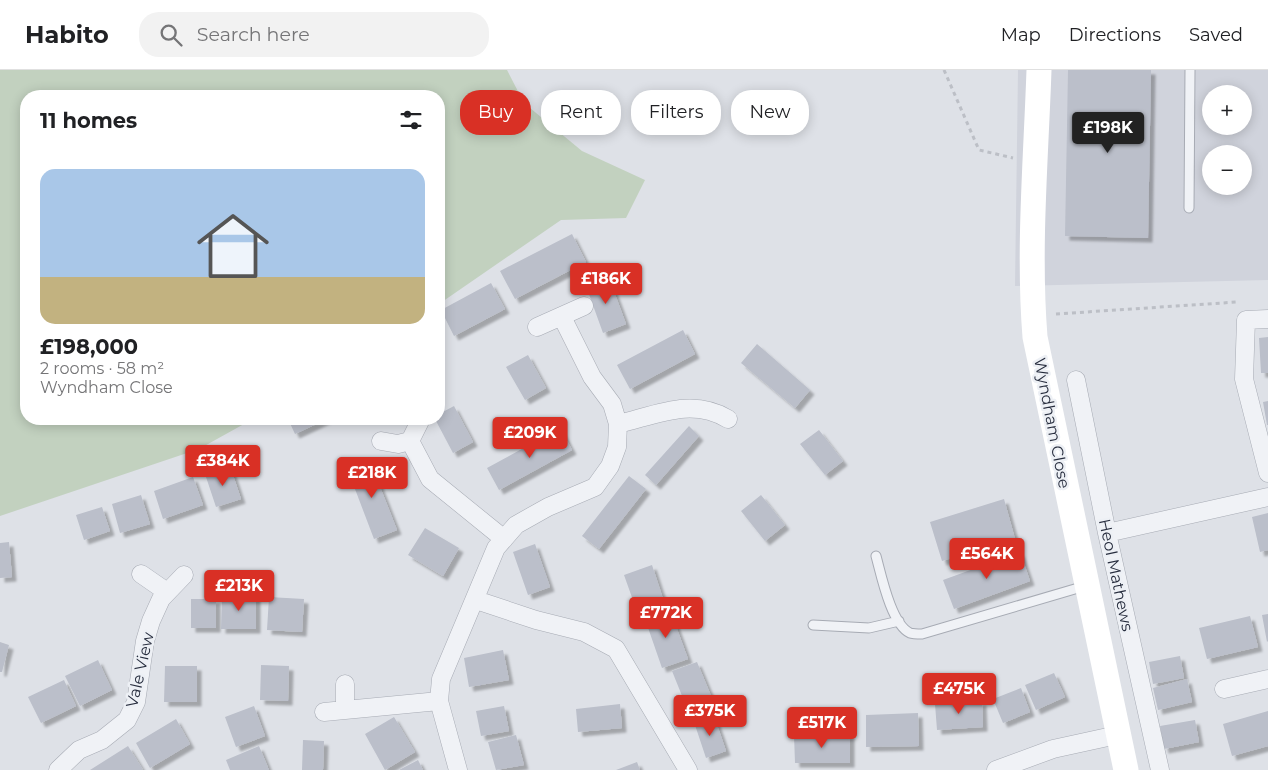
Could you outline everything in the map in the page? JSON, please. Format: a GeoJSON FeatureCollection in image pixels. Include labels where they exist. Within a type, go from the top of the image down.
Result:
{"type":"FeatureCollection","features":[{"type":"Feature","properties":{"kind":"street","name":"Wyndham Close"},"geometry":{"type":"LineString","coordinates":[[1039,70],[1033,313],[1035,337],[1117,735],[1126,770]]}},
{"type":"Feature","properties":{"kind":"street"},"geometry":{"type":"LineString","coordinates":[[537,327],[584,306]]}},
{"type":"Feature","properties":{"kind":"street"},"geometry":{"type":"LineString","coordinates":[[458,770],[440,701],[441,678],[476,600],[496,548],[516,525],[548,507],[595,487],[610,466],[617,447],[618,424],[612,404],[592,377],[562,317]]}},
{"type":"Feature","properties":{"kind":"street"},"geometry":{"type":"LineString","coordinates":[[1268,319],[1246,320],[1244,379],[1268,473]]}},
{"type":"Feature","properties":{"kind":"street","name":"Heol Mathews"},"geometry":{"type":"LineString","coordinates":[[1076,380],[1107,533],[1160,770]]}},
{"type":"Feature","properties":{"kind":"street"},"geometry":{"type":"LineString","coordinates":[[618,424],[681,408],[700,407],[714,410],[728,419]]}},
{"type":"Feature","properties":{"kind":"street"},"geometry":{"type":"LineString","coordinates":[[381,441],[398,444],[410,441],[418,425]]}},
{"type":"Feature","properties":{"kind":"street"},"geometry":{"type":"LineString","coordinates":[[410,441],[430,479],[504,539]]}},
{"type":"Feature","properties":{"kind":"street"},"geometry":{"type":"LineString","coordinates":[[1107,533],[1268,497]]}},
{"type":"Feature","properties":{"kind":"street"},"geometry":{"type":"LineString","coordinates":[[140,574],[167,592]]}},
{"type":"Feature","properties":{"kind":"street","name":"Vale View"},"geometry":{"type":"LineString","coordinates":[[58,770],[79,750],[102,740],[127,720],[136,702],[145,641],[151,622],[161,599],[184,575]]}},
{"type":"Feature","properties":{"kind":"street"},"geometry":{"type":"LineString","coordinates":[[476,600],[536,620],[584,632],[616,649],[688,770]]}},
{"type":"Feature","properties":{"kind":"street"},"geometry":{"type":"LineString","coordinates":[[1224,689],[1268,679]]}},
{"type":"Feature","properties":{"kind":"street"},"geometry":{"type":"LineString","coordinates":[[345,684],[345,710]]}},
{"type":"Feature","properties":{"kind":"street"},"geometry":{"type":"LineString","coordinates":[[324,712],[440,701]]}},
{"type":"Feature","properties":{"kind":"street"},"geometry":{"type":"LineString","coordinates":[[996,770],[1053,749],[1117,735]]}},
{"type":"Feature","properties":{"kind":"lane"},"geometry":{"type":"LineString","coordinates":[[1189,208],[1190,70]]}},
{"type":"Feature","properties":{"kind":"lane"},"geometry":{"type":"LineString","coordinates":[[876,556],[884,589],[899,621],[910,633],[922,634],[1086,586]]}},
{"type":"Feature","properties":{"kind":"lane"},"geometry":{"type":"LineString","coordinates":[[813,625],[869,628],[899,621]]}},
{"type":"Feature","properties":{"kind":"path"},"geometry":{"type":"LineString","coordinates":[[944,70],[979,150],[1036,163]]}},
{"type":"Feature","properties":{"kind":"path"},"geometry":{"type":"LineString","coordinates":[[1048,314],[1239,302]]}},
{"type":"Feature","properties":{"kind":"shaded area"},"geometry":{"type":"Polygon","coordinates":[[[1018,70],[1268,70],[1268,280],[1015,286],[1018,70]]]}},
{"type":"Feature","properties":{"kind":"green space"},"geometry":{"type":"Polygon","coordinates":[[[0,70],[507,70],[517,90],[460,90],[460,135],[531,135],[531,109],[541,117],[541,135],[563,135],[582,151],[645,180],[626,218],[561,220],[445,300],[445,90],[20,90],[20,425],[242,425],[199,449],[0,516],[0,70]]]}},
{"type":"Feature","properties":{"kind":"building"},"geometry":{"type":"Polygon","coordinates":[[[1068,70],[1151,70],[1148,238],[1065,236],[1068,70]]]}},
{"type":"Feature","properties":{"kind":"building"},"geometry":{"type":"Polygon","coordinates":[[[572,234],[586,262],[515,299],[500,271],[572,234]]]}},
{"type":"Feature","properties":{"kind":"building"},"geometry":{"type":"Polygon","coordinates":[[[609,278],[626,324],[603,333],[586,286],[609,278]]]}},
{"type":"Feature","properties":{"kind":"building"},"geometry":{"type":"Polygon","coordinates":[[[491,283],[505,309],[454,336],[445,318],[445,308],[491,283]]]}},
{"type":"Feature","properties":{"kind":"building"},"geometry":{"type":"Polygon","coordinates":[[[683,330],[695,354],[630,389],[617,365],[683,330]]]}},
{"type":"Feature","properties":{"kind":"building"},"geometry":{"type":"Polygon","coordinates":[[[1268,337],[1268,373],[1261,373],[1259,338],[1268,337]]]}},
{"type":"Feature","properties":{"kind":"building"},"geometry":{"type":"Polygon","coordinates":[[[757,344],[810,390],[795,408],[741,363],[757,344]]]}},
{"type":"Feature","properties":{"kind":"building"},"geometry":{"type":"Polygon","coordinates":[[[528,355],[546,388],[525,400],[506,367],[528,355]]]}},
{"type":"Feature","properties":{"kind":"building"},"geometry":{"type":"Polygon","coordinates":[[[1268,401],[1268,425],[1267,425],[1263,402],[1268,401]]]}},
{"type":"Feature","properties":{"kind":"building"},"geometry":{"type":"Polygon","coordinates":[[[454,406],[473,442],[453,453],[438,425],[445,425],[445,411],[454,406]]]}},
{"type":"Feature","properties":{"kind":"building"},"geometry":{"type":"Polygon","coordinates":[[[291,425],[314,425],[295,434],[291,425]]]}},
{"type":"Feature","properties":{"kind":"building"},"geometry":{"type":"Polygon","coordinates":[[[689,426],[699,436],[656,485],[645,475],[689,426]]]}},
{"type":"Feature","properties":{"kind":"building"},"geometry":{"type":"Polygon","coordinates":[[[560,428],[572,450],[499,490],[487,468],[560,428]]]}},
{"type":"Feature","properties":{"kind":"building"},"geometry":{"type":"Polygon","coordinates":[[[819,430],[843,461],[825,475],[800,444],[819,430]]]}},
{"type":"Feature","properties":{"kind":"building"},"geometry":{"type":"Polygon","coordinates":[[[369,459],[397,530],[374,539],[347,468],[369,459]]]}},
{"type":"Feature","properties":{"kind":"building"},"geometry":{"type":"Polygon","coordinates":[[[230,466],[241,499],[216,507],[205,474],[230,466]]]}},
{"type":"Feature","properties":{"kind":"building"},"geometry":{"type":"Polygon","coordinates":[[[629,476],[646,489],[599,549],[582,536],[629,476]]]}},
{"type":"Feature","properties":{"kind":"building"},"geometry":{"type":"Polygon","coordinates":[[[193,477],[203,505],[163,519],[154,491],[193,477]]]}},
{"type":"Feature","properties":{"kind":"building"},"geometry":{"type":"Polygon","coordinates":[[[141,495],[150,524],[120,533],[112,504],[141,495]]]}},
{"type":"Feature","properties":{"kind":"building"},"geometry":{"type":"Polygon","coordinates":[[[761,495],[785,525],[765,541],[741,511],[761,495]]]}},
{"type":"Feature","properties":{"kind":"building"},"geometry":{"type":"Polygon","coordinates":[[[1004,499],[1015,539],[942,561],[930,522],[1004,499]]]}},
{"type":"Feature","properties":{"kind":"building"},"geometry":{"type":"Polygon","coordinates":[[[102,507],[110,531],[84,540],[76,515],[102,507]]]}},
{"type":"Feature","properties":{"kind":"building"},"geometry":{"type":"Polygon","coordinates":[[[1268,513],[1268,550],[1260,552],[1252,517],[1268,513]]]}},
{"type":"Feature","properties":{"kind":"building"},"geometry":{"type":"Polygon","coordinates":[[[425,528],[459,548],[443,576],[408,555],[425,528]]]}},
{"type":"Feature","properties":{"kind":"building"},"geometry":{"type":"Polygon","coordinates":[[[9,542],[12,577],[0,578],[0,543],[9,542]]]}},
{"type":"Feature","properties":{"kind":"building"},"geometry":{"type":"Polygon","coordinates":[[[535,544],[550,587],[528,595],[513,552],[535,544]]]}},
{"type":"Feature","properties":{"kind":"building"},"geometry":{"type":"Polygon","coordinates":[[[1020,552],[1030,581],[954,609],[943,580],[1020,552]]]}},
{"type":"Feature","properties":{"kind":"building"},"geometry":{"type":"Polygon","coordinates":[[[652,565],[666,608],[639,617],[624,575],[652,565]]]}},
{"type":"Feature","properties":{"kind":"building"},"geometry":{"type":"Polygon","coordinates":[[[222,595],[256,596],[256,629],[221,629],[222,595]]]}},
{"type":"Feature","properties":{"kind":"building"},"geometry":{"type":"Polygon","coordinates":[[[269,597],[304,599],[302,632],[267,630],[269,597]]]}},
{"type":"Feature","properties":{"kind":"building"},"geometry":{"type":"Polygon","coordinates":[[[191,599],[216,599],[216,628],[191,628],[191,599]]]}},
{"type":"Feature","properties":{"kind":"building"},"geometry":{"type":"Polygon","coordinates":[[[670,610],[688,659],[662,668],[645,619],[670,610]]]}},
{"type":"Feature","properties":{"kind":"building"},"geometry":{"type":"Polygon","coordinates":[[[1268,614],[1268,641],[1267,642],[1262,615],[1268,614]]]}},
{"type":"Feature","properties":{"kind":"building"},"geometry":{"type":"Polygon","coordinates":[[[1250,616],[1258,647],[1207,659],[1199,628],[1250,616]]]}},
{"type":"Feature","properties":{"kind":"building"},"geometry":{"type":"Polygon","coordinates":[[[0,642],[9,645],[2,672],[0,672],[0,642]]]}},
{"type":"Feature","properties":{"kind":"building"},"geometry":{"type":"Polygon","coordinates":[[[503,650],[509,680],[469,687],[464,658],[503,650]]]}},
{"type":"Feature","properties":{"kind":"building"},"geometry":{"type":"Polygon","coordinates":[[[1180,656],[1184,678],[1153,684],[1149,662],[1180,656]]]}},
{"type":"Feature","properties":{"kind":"building"},"geometry":{"type":"Polygon","coordinates":[[[98,660],[112,690],[80,706],[65,676],[98,660]]]}},
{"type":"Feature","properties":{"kind":"building"},"geometry":{"type":"Polygon","coordinates":[[[697,662],[716,708],[691,718],[672,671],[697,662]]]}},
{"type":"Feature","properties":{"kind":"building"},"geometry":{"type":"Polygon","coordinates":[[[261,665],[289,666],[288,701],[260,700],[261,665]]]}},
{"type":"Feature","properties":{"kind":"building"},"geometry":{"type":"Polygon","coordinates":[[[165,666],[197,666],[197,702],[164,702],[165,666]]]}},
{"type":"Feature","properties":{"kind":"building"},"geometry":{"type":"Polygon","coordinates":[[[1054,673],[1065,697],[1036,710],[1025,685],[1054,673]]]}},
{"type":"Feature","properties":{"kind":"building"},"geometry":{"type":"Polygon","coordinates":[[[1187,679],[1192,702],[1158,710],[1153,688],[1187,679]]]}},
{"type":"Feature","properties":{"kind":"building"},"geometry":{"type":"Polygon","coordinates":[[[64,680],[76,706],[41,723],[28,697],[64,680]]]}},
{"type":"Feature","properties":{"kind":"building"},"geometry":{"type":"Polygon","coordinates":[[[1021,688],[1030,712],[1003,723],[993,699],[1021,688]]]}},
{"type":"Feature","properties":{"kind":"building"},"geometry":{"type":"Polygon","coordinates":[[[982,701],[983,727],[937,730],[935,704],[982,701]]]}},
{"type":"Feature","properties":{"kind":"building"},"geometry":{"type":"Polygon","coordinates":[[[620,704],[622,728],[578,732],[576,709],[620,704]]]}},
{"type":"Feature","properties":{"kind":"building"},"geometry":{"type":"Polygon","coordinates":[[[254,706],[265,736],[236,747],[225,717],[254,706]]]}},
{"type":"Feature","properties":{"kind":"building"},"geometry":{"type":"Polygon","coordinates":[[[504,706],[509,731],[481,736],[476,711],[504,706]]]}},
{"type":"Feature","properties":{"kind":"building"},"geometry":{"type":"Polygon","coordinates":[[[1268,711],[1268,746],[1232,756],[1223,724],[1268,711]]]}},
{"type":"Feature","properties":{"kind":"building"},"geometry":{"type":"Polygon","coordinates":[[[918,713],[919,746],[866,747],[866,715],[918,713]]]}},
{"type":"Feature","properties":{"kind":"building"},"geometry":{"type":"Polygon","coordinates":[[[714,716],[726,751],[706,758],[694,722],[714,716]]]}},
{"type":"Feature","properties":{"kind":"building"},"geometry":{"type":"Polygon","coordinates":[[[394,717],[415,752],[385,770],[365,734],[394,717]]]}},
{"type":"Feature","properties":{"kind":"building"},"geometry":{"type":"Polygon","coordinates":[[[176,719],[190,744],[150,768],[136,743],[176,719]]]}},
{"type":"Feature","properties":{"kind":"building"},"geometry":{"type":"Polygon","coordinates":[[[1195,720],[1199,742],[1164,749],[1160,726],[1195,720]]]}},
{"type":"Feature","properties":{"kind":"building"},"geometry":{"type":"Polygon","coordinates":[[[850,734],[850,763],[795,763],[794,735],[850,734]]]}},
{"type":"Feature","properties":{"kind":"building"},"geometry":{"type":"Polygon","coordinates":[[[516,735],[524,765],[496,770],[488,742],[516,735]]]}},
{"type":"Feature","properties":{"kind":"building"},"geometry":{"type":"Polygon","coordinates":[[[303,740],[324,741],[323,770],[302,770],[303,740]]]}},
{"type":"Feature","properties":{"kind":"building"},"geometry":{"type":"Polygon","coordinates":[[[128,746],[143,770],[90,770],[128,746]]]}},
{"type":"Feature","properties":{"kind":"building"},"geometry":{"type":"Polygon","coordinates":[[[259,746],[269,770],[230,770],[226,760],[259,746]]]}},
{"type":"Feature","properties":{"kind":"building"},"geometry":{"type":"Polygon","coordinates":[[[418,760],[423,770],[399,770],[418,760]]]}},
{"type":"Feature","properties":{"kind":"building"},"geometry":{"type":"Polygon","coordinates":[[[637,762],[640,770],[616,770],[637,762]]]}}]}
